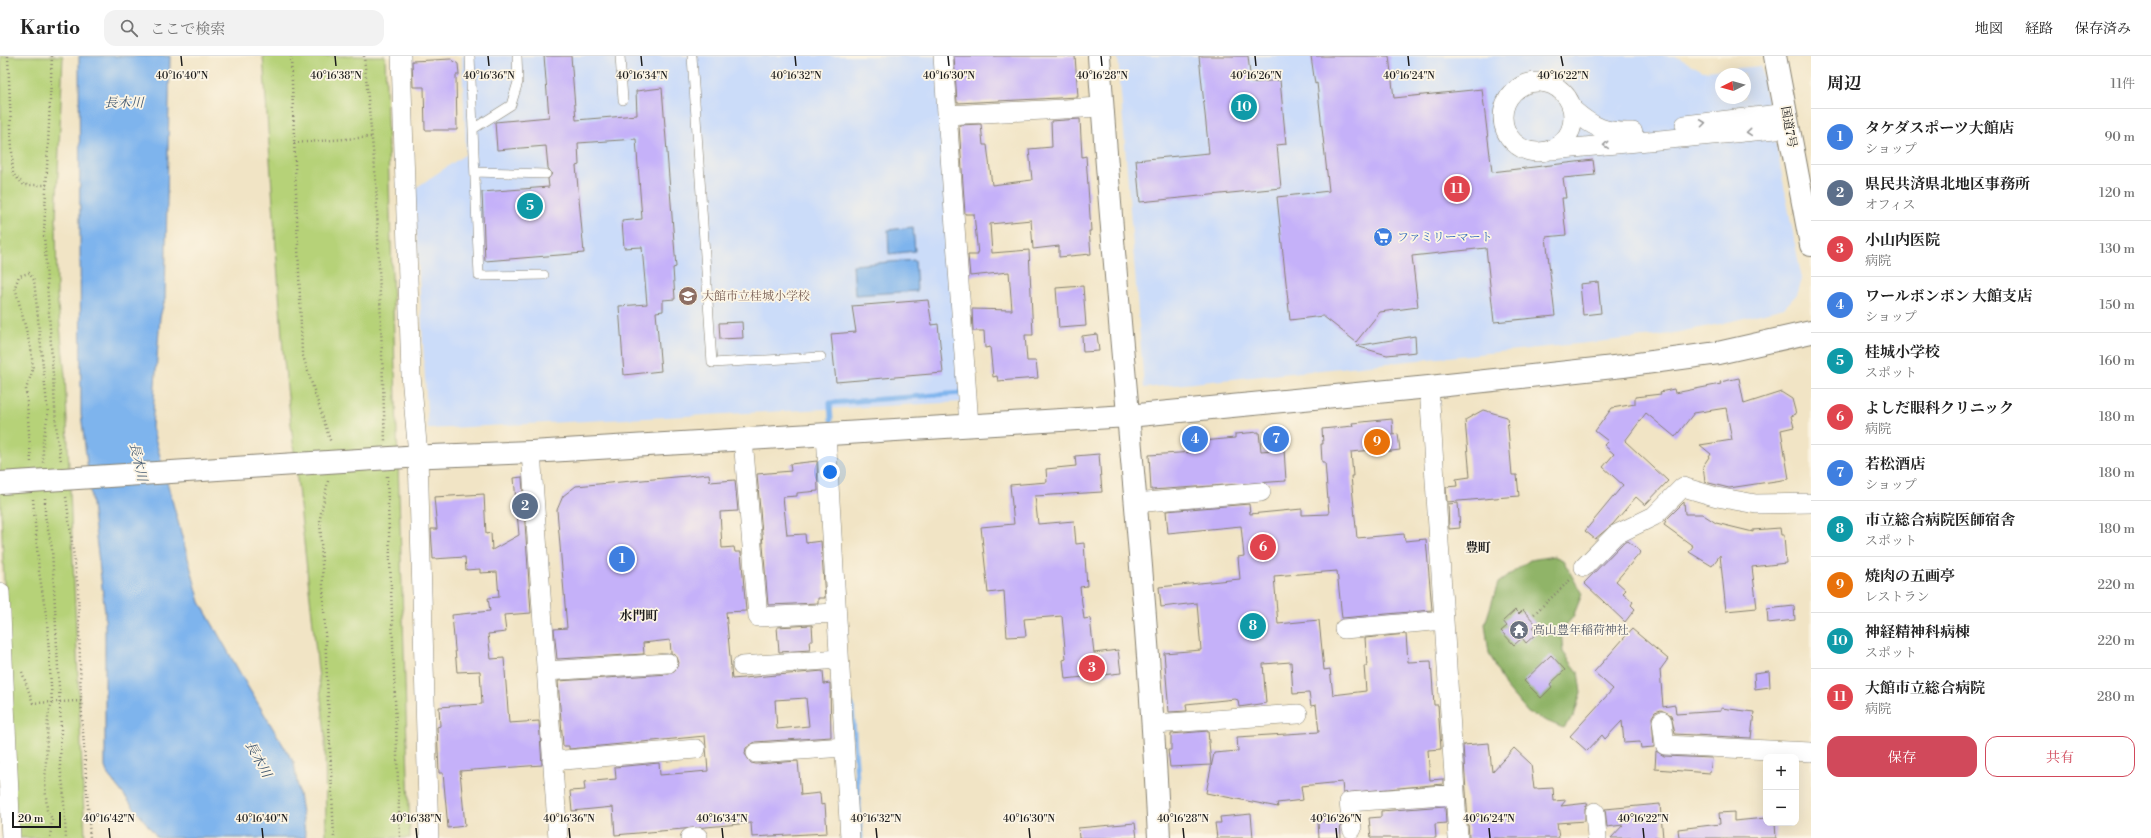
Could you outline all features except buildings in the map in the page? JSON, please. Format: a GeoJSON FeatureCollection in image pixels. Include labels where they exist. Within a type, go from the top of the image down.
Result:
{"type":"FeatureCollection","features":[{"type":"Feature","properties":{"kind":"main road"},"geometry":{"type":"LineString","coordinates":[[1099,56],[1154,724],[1159,838]]}},
{"type":"Feature","properties":{"kind":"main road","name":"国道7号"},"geometry":{"type":"LineString","coordinates":[[1776,56],[1787,120],[1804,168],[1811,245]]}},
{"type":"Feature","properties":{"kind":"main road"},"geometry":{"type":"LineString","coordinates":[[0,483],[412,456],[530,452],[1128,416],[1429,387],[1718,354],[1811,332]]}},
{"type":"Feature","properties":{"kind":"street"},"geometry":{"type":"LineString","coordinates":[[400,56],[411,375],[412,456],[429,838]]}},
{"type":"Feature","properties":{"kind":"street"},"geometry":{"type":"LineString","coordinates":[[943,56],[969,425]]}},
{"type":"Feature","properties":{"kind":"street"},"geometry":{"type":"LineString","coordinates":[[1552,150],[1562,144],[1570,134],[1574,122],[1573,110],[1569,98],[1560,89],[1549,83],[1537,82],[1525,84],[1514,91],[1507,99],[1503,121],[1506,131],[1512,141],[1520,148],[1530,152],[1541,153],[1552,150],[1787,120]]}},
{"type":"Feature","properties":{"kind":"street"},"geometry":{"type":"LineString","coordinates":[[947,115],[1102,107]]}},
{"type":"Feature","properties":{"kind":"street"},"geometry":{"type":"LineString","coordinates":[[1573,110],[1587,122],[1608,132],[1632,132],[1787,120]]}},
{"type":"Feature","properties":{"kind":"street"},"geometry":{"type":"LineString","coordinates":[[1429,387],[1458,838]]}},
{"type":"Feature","properties":{"kind":"street"},"geometry":{"type":"LineString","coordinates":[[826,434],[850,838]]}},
{"type":"Feature","properties":{"kind":"street"},"geometry":{"type":"LineString","coordinates":[[743,439],[758,617],[836,613]]}},
{"type":"Feature","properties":{"kind":"street"},"geometry":{"type":"LineString","coordinates":[[530,452],[558,838]]}},
{"type":"Feature","properties":{"kind":"street"},"geometry":{"type":"LineString","coordinates":[[1584,567],[1614,535],[1654,516],[1683,487],[1717,497],[1756,504],[1811,503]]}},
{"type":"Feature","properties":{"kind":"street"},"geometry":{"type":"LineString","coordinates":[[1135,503],[1260,492]]}},
{"type":"Feature","properties":{"kind":"street"},"geometry":{"type":"LineString","coordinates":[[0,592],[11,838]]}},
{"type":"Feature","properties":{"kind":"street"},"geometry":{"type":"LineString","coordinates":[[1344,629],[1444,620]]}},
{"type":"Feature","properties":{"kind":"street"},"geometry":{"type":"LineString","coordinates":[[742,666],[839,659]]}},
{"type":"Feature","properties":{"kind":"street"},"geometry":{"type":"LineString","coordinates":[[547,671],[668,663]]}},
{"type":"Feature","properties":{"kind":"street"},"geometry":{"type":"LineString","coordinates":[[1154,724],[1298,714]]}},
{"type":"Feature","properties":{"kind":"street"},"geometry":{"type":"LineString","coordinates":[[1662,721],[1665,745],[1811,752]]}},
{"type":"Feature","properties":{"kind":"street"},"geometry":{"type":"LineString","coordinates":[[756,753],[844,747]]}},
{"type":"Feature","properties":{"kind":"street"},"geometry":{"type":"LineString","coordinates":[[552,761],[696,749]]}},
{"type":"Feature","properties":{"kind":"street"},"geometry":{"type":"LineString","coordinates":[[1352,828],[1349,802],[1455,794]]}},
{"type":"Feature","properties":{"kind":"street"},"geometry":{"type":"LineString","coordinates":[[1595,812],[1597,838]]}},
{"type":"Feature","properties":{"kind":"lane"},"geometry":{"type":"LineString","coordinates":[[470,56],[479,276],[544,275]]}},
{"type":"Feature","properties":{"kind":"lane"},"geometry":{"type":"LineString","coordinates":[[473,130],[511,105],[518,82],[517,56]]}},
{"type":"Feature","properties":{"kind":"lane"},"geometry":{"type":"LineString","coordinates":[[620,56],[623,100]]}},
{"type":"Feature","properties":{"kind":"lane"},"geometry":{"type":"LineString","coordinates":[[692,56],[712,363],[821,357]]}},
{"type":"Feature","properties":{"kind":"lane"},"geometry":{"type":"LineString","coordinates":[[475,172],[546,174]]}},
{"type":"Feature","properties":{"kind":"path"},"geometry":{"type":"LineString","coordinates":[[8,56],[13,174],[24,184],[47,185]]}},
{"type":"Feature","properties":{"kind":"path"},"geometry":{"type":"LineString","coordinates":[[52,56],[44,241],[57,439],[61,463]]}},
{"type":"Feature","properties":{"kind":"path"},"geometry":{"type":"LineString","coordinates":[[291,56],[302,353],[331,441],[330,448]]}},
{"type":"Feature","properties":{"kind":"path"},"geometry":{"type":"LineString","coordinates":[[294,143],[371,137]]}},
{"type":"Feature","properties":{"kind":"path"},"geometry":{"type":"LineString","coordinates":[[328,477],[327,491],[320,518],[334,838]]}},
{"type":"Feature","properties":{"kind":"path"},"geometry":{"type":"LineString","coordinates":[[66,494],[78,588],[81,701],[90,838]]}},
{"type":"Feature","properties":{"kind":"path"},"geometry":{"type":"LineString","coordinates":[[1534,614],[1584,567]]}},
{"type":"Feature","properties":{"kind":"path"},"geometry":{"type":"LineString","coordinates":[[21,669],[33,704],[81,701]]}},
{"type":"Feature","properties":{"kind":"path"},"geometry":{"type":"LineString","coordinates":[[50,838],[52,819],[47,810],[45,783],[48,717],[52,702]]}},
{"type":"Feature","properties":{"kind":"path"},"geometry":{"type":"LineString","coordinates":[[60,702],[60,766],[63,786],[66,838]]}},
{"type":"Feature","properties":{"kind":"shaded area","name":"大館市立桂城小学校"},"geometry":{"type":"Polygon","coordinates":[[[462,56],[937,56],[963,402],[428,429],[414,189],[466,154],[462,56]]]}},
{"type":"Feature","properties":{"kind":"shaded area"},"geometry":{"type":"Polygon","coordinates":[[[1118,56],[1675,56],[1703,71],[1715,70],[1715,104],[1751,104],[1751,68],[1738,68],[1761,66],[1802,280],[1797,294],[1784,308],[1720,324],[1664,335],[1144,388],[1118,56]]]}},
{"type":"Feature","properties":{"kind":"green space"},"geometry":{"type":"Polygon","coordinates":[[[1,56],[63,56],[56,219],[57,295],[65,375],[85,838],[15,838],[0,489],[1,56]]]}},
{"type":"Feature","properties":{"kind":"green space"},"geometry":{"type":"Polygon","coordinates":[[[263,56],[385,56],[410,838],[326,838],[325,734],[283,351],[263,56]]]}},
{"type":"Feature","properties":{"kind":"green space"},"geometry":{"type":"Polygon","coordinates":[[[1554,556],[1563,560],[1582,594],[1573,617],[1561,631],[1563,652],[1578,672],[1581,692],[1574,716],[1563,728],[1528,713],[1505,686],[1489,653],[1485,624],[1498,583],[1530,560],[1554,556]]]}},
{"type":"Feature","properties":{"kind":"water","name":"長木川"},"geometry":{"type":"Polygon","coordinates":[[[79,56],[170,56],[165,299],[160,317],[152,427],[200,602],[248,687],[294,763],[306,838],[158,838],[108,775],[105,767],[105,612],[81,414],[79,56]]]}},
{"type":"Feature","properties":{"kind":"water"},"geometry":{"type":"Polygon","coordinates":[[[913,227],[915,251],[889,254],[888,230],[913,227]]]}},
{"type":"Feature","properties":{"kind":"water"},"geometry":{"type":"Polygon","coordinates":[[[915,260],[917,291],[855,295],[853,265],[915,260]]]}},
{"type":"Feature","properties":{"kind":"waterway"},"geometry":{"type":"LineString","coordinates":[[831,420],[830,403],[962,393],[962,391]]}},
{"type":"Feature","properties":{"kind":"waterway"},"geometry":{"type":"LineString","coordinates":[[852,705],[861,838]]}},
{"type":"Feature","properties":{"kind":"place","name":"神経精神科病棟"},"geometry":{"type":"Point","coordinates":[1244,107]}},
{"type":"Feature","properties":{"kind":"place","name":"大館市立総合病院"},"geometry":{"type":"Point","coordinates":[1457,189]}},
{"type":"Feature","properties":{"kind":"place","name":"桂城小学校"},"geometry":{"type":"Point","coordinates":[530,206]}},
{"type":"Feature","properties":{"kind":"place","name":"ファミリーマート"},"geometry":{"type":"Point","coordinates":[1383,237]}},
{"type":"Feature","properties":{"kind":"place","name":"大館市立桂城小学校"},"geometry":{"type":"Point","coordinates":[688,296]}},
{"type":"Feature","properties":{"kind":"place","name":"ワールボンボン 大館支店"},"geometry":{"type":"Point","coordinates":[1195,439]}},
{"type":"Feature","properties":{"kind":"place","name":"若松酒店"},"geometry":{"type":"Point","coordinates":[1276,439]}},
{"type":"Feature","properties":{"kind":"place","name":"焼肉の五画亭"},"geometry":{"type":"Point","coordinates":[1377,442]}},
{"type":"Feature","properties":{"kind":"place","name":"県民共済県北地区事務所"},"geometry":{"type":"Point","coordinates":[525,506]}},
{"type":"Feature","properties":{"kind":"place","name":"よしだ眼科クリニック"},"geometry":{"type":"Point","coordinates":[1263,547]}},
{"type":"Feature","properties":{"kind":"place","name":"タケダスポーツ大館店"},"geometry":{"type":"Point","coordinates":[622,559]}},
{"type":"Feature","properties":{"kind":"place","name":"市立総合病院医師宿舎"},"geometry":{"type":"Point","coordinates":[1253,626]}},
{"type":"Feature","properties":{"kind":"place","name":"高山豊年稲荷神社"},"geometry":{"type":"Point","coordinates":[1519,630]}},
{"type":"Feature","properties":{"kind":"place","name":"小山内医院"},"geometry":{"type":"Point","coordinates":[1092,668]}},
{"type":"Feature","properties":{"kind":"district","name":"豊町"},"geometry":{"type":"Point","coordinates":[1478,547]}},
{"type":"Feature","properties":{"kind":"district","name":"水門町"},"geometry":{"type":"Point","coordinates":[639,615]}}]}
